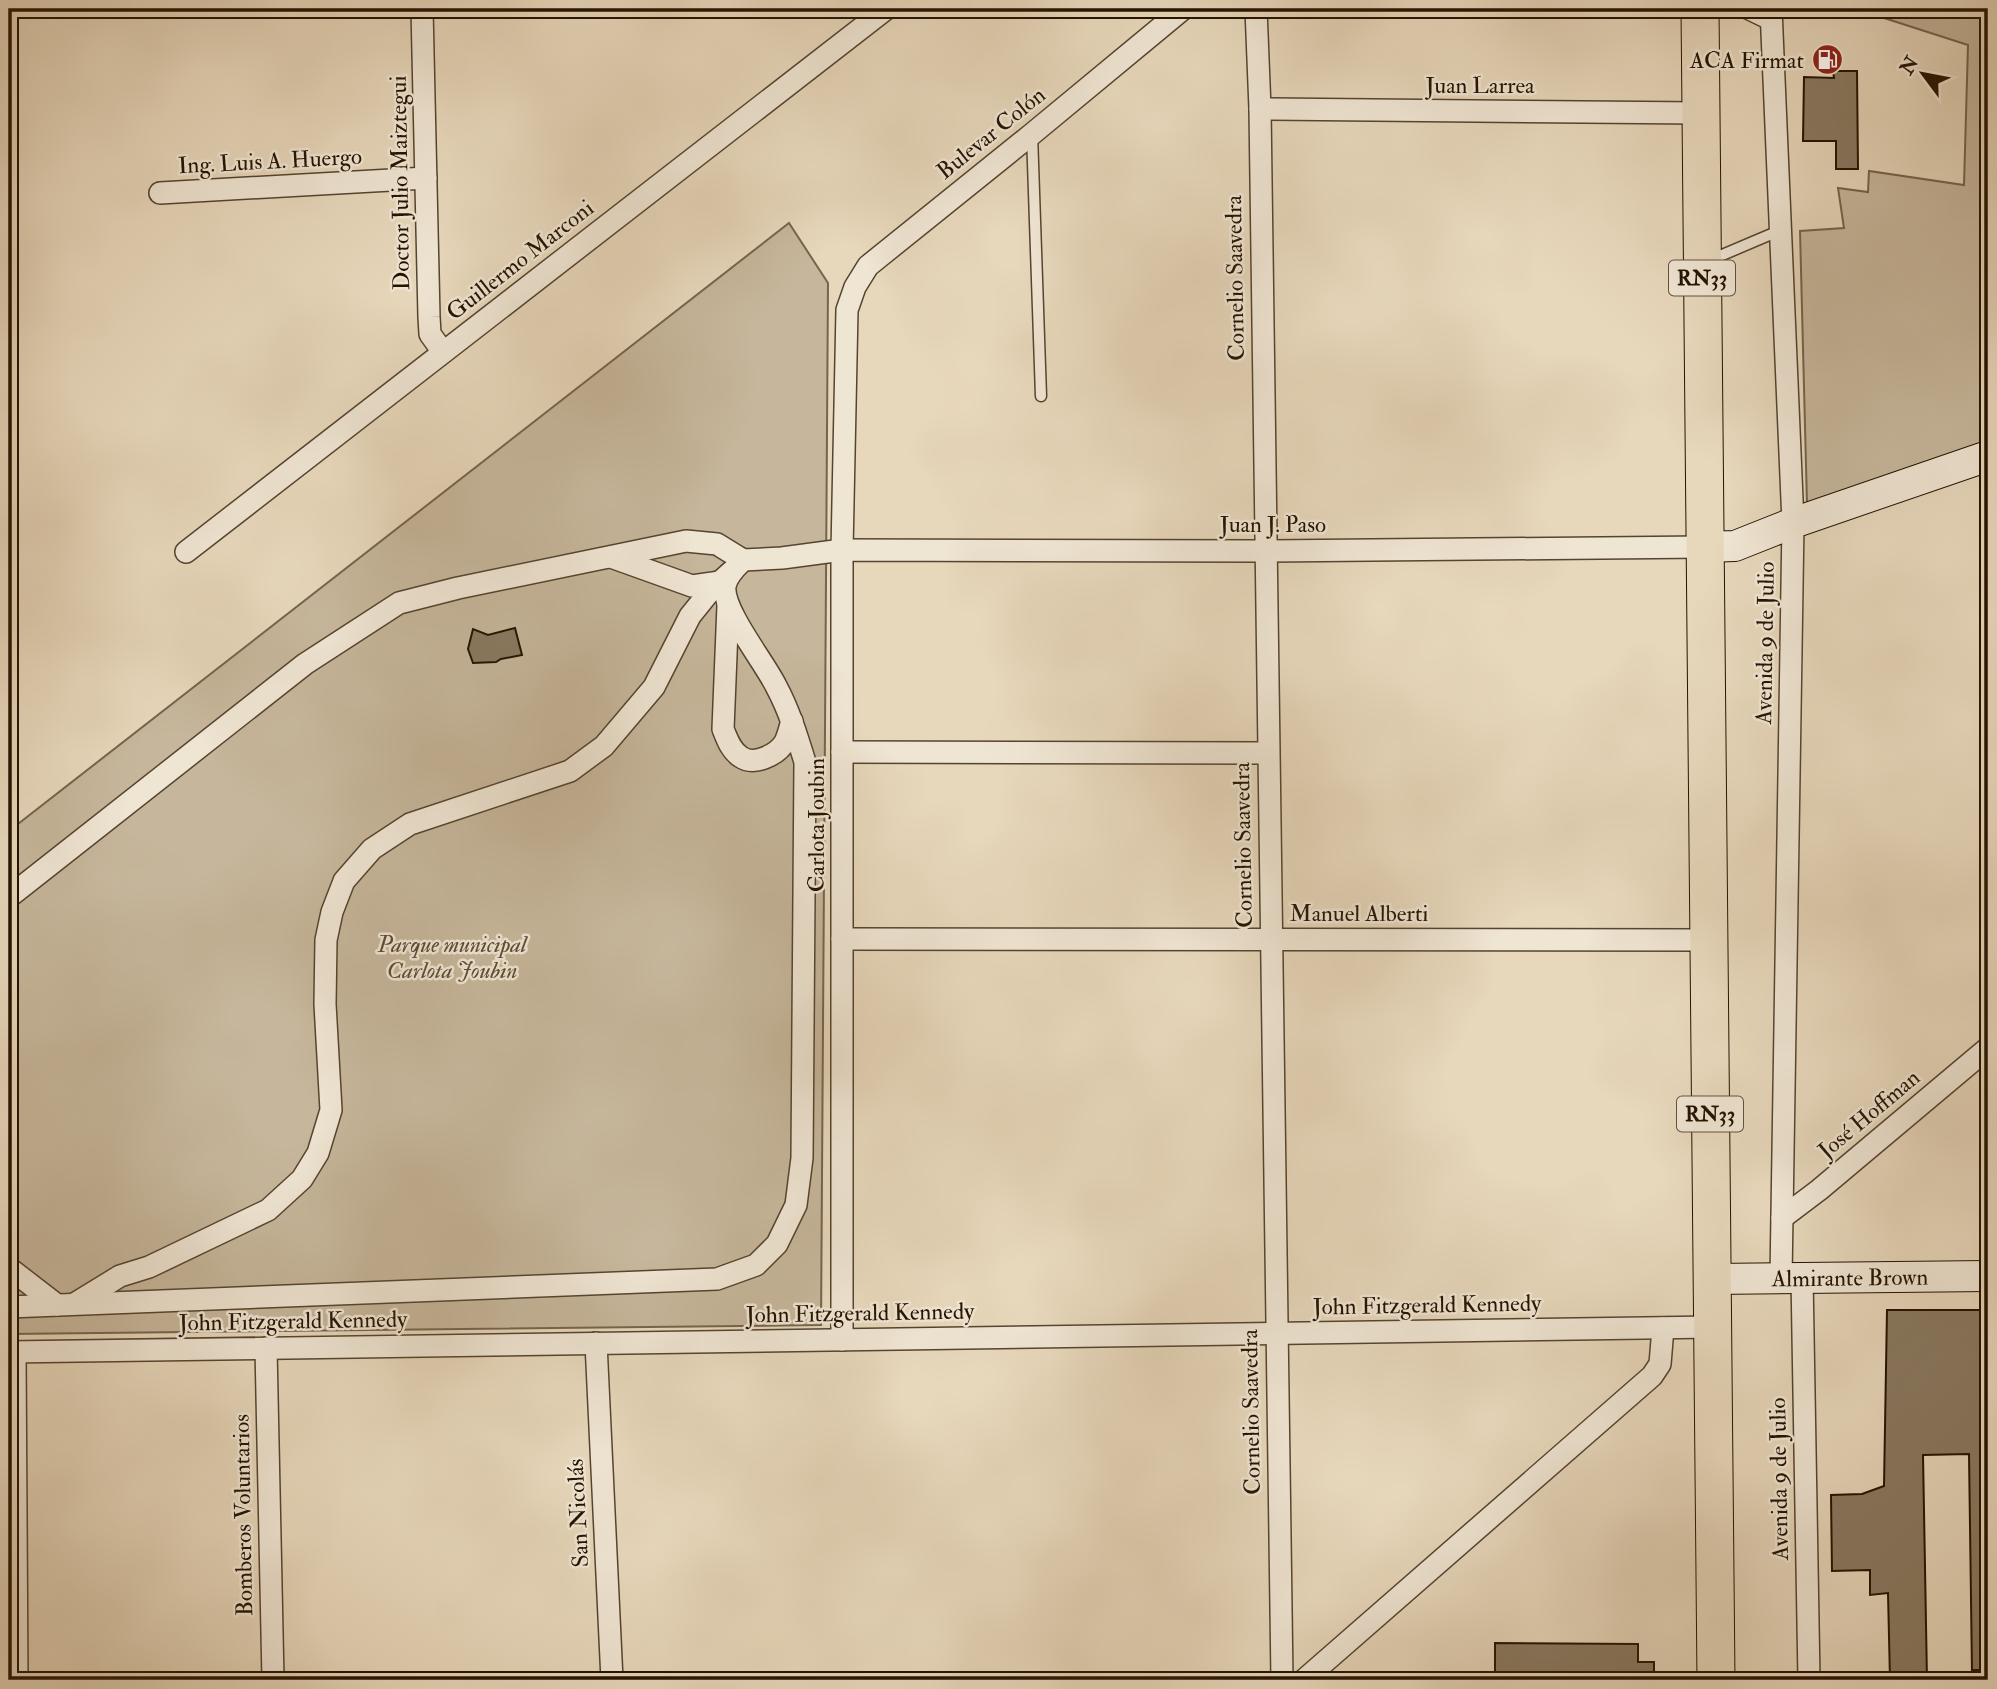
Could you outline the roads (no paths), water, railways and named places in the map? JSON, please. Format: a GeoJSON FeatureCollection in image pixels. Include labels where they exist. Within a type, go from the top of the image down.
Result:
{"type":"FeatureCollection","features":[{"type":"Feature","properties":{"kind":"highway","name":"RN33"},"geometry":{"type":"LineString","coordinates":[[1700,9],[1716,1680]]}},
{"type":"Feature","properties":{"kind":"main road"},"geometry":{"type":"LineString","coordinates":[[1705,548],[1735,546],[1793,523],[1988,456]]}},
{"type":"Feature","properties":{"kind":"main road","name":"Almirante Brown"},"geometry":{"type":"LineString","coordinates":[[1712,1279],[1988,1276]]}},
{"type":"Feature","properties":{"kind":"street","name":"Doctor Julio Maiztegui"},"geometry":{"type":"LineString","coordinates":[[422,9],[430,334],[443,352]]}},
{"type":"Feature","properties":{"kind":"street","name":"Guillermo Marconi"},"geometry":{"type":"LineString","coordinates":[[186,552],[886,9]]}},
{"type":"Feature","properties":{"kind":"street","name":"Bulevar Colón"},"geometry":{"type":"LineString","coordinates":[[847,310],[855,287],[868,266],[1183,9]]}},
{"type":"Feature","properties":{"kind":"street","name":"Cornelio Saavedra"},"geometry":{"type":"LineString","coordinates":[[1256,9],[1260,109],[1264,551],[1282,1680]]}},
{"type":"Feature","properties":{"kind":"street","name":"Avenida 9 de Julio"},"geometry":{"type":"LineString","coordinates":[[1772,18],[1793,523],[1782,1218],[1792,1278],[1809,1680]]}},
{"type":"Feature","properties":{"kind":"street","name":"Juan Larrea"},"geometry":{"type":"LineString","coordinates":[[1260,109],[1700,113]]}},
{"type":"Feature","properties":{"kind":"street","name":"Ing. Luis A. Huergo"},"geometry":{"type":"LineString","coordinates":[[160,193],[426,178]]}},
{"type":"Feature","properties":{"kind":"street","name":"Carlota Joubin"},"geometry":{"type":"LineString","coordinates":[[842,1340],[842,550],[847,310]]}},
{"type":"Feature","properties":{"kind":"street"},"geometry":{"type":"LineString","coordinates":[[9,897],[305,664],[399,603],[458,588],[686,541],[717,544],[731,571],[725,587],[728,603],[723,729],[731,747],[742,758],[755,761],[772,754],[784,743],[792,721]]}},
{"type":"Feature","properties":{"kind":"street","name":"Juan J. Paso"},"geometry":{"type":"LineString","coordinates":[[609,556],[692,586],[731,571],[782,558],[842,550],[1705,548]]}},
{"type":"Feature","properties":{"kind":"street"},"geometry":{"type":"LineString","coordinates":[[66,1305],[120,1276],[149,1267],[268,1210],[302,1179],[318,1153],[331,1110],[325,1004],[326,940],[332,912],[344,881],[372,849],[410,824],[569,771],[604,746],[654,687],[690,616],[731,571]]}},
{"type":"Feature","properties":{"kind":"street"},"geometry":{"type":"LineString","coordinates":[[9,1307],[718,1279],[756,1265],[777,1244],[796,1205],[802,1158],[805,762],[792,721],[776,685],[728,603]]}},
{"type":"Feature","properties":{"kind":"street"},"geometry":{"type":"LineString","coordinates":[[842,752],[1268,753]]}},
{"type":"Feature","properties":{"kind":"street","name":"Manuel Alberti"},"geometry":{"type":"LineString","coordinates":[[842,939],[1709,940]]}},
{"type":"Feature","properties":{"kind":"street","name":"José Hoffman"},"geometry":{"type":"LineString","coordinates":[[1782,1218],[1988,1048]]}},
{"type":"Feature","properties":{"kind":"street"},"geometry":{"type":"LineString","coordinates":[[9,1268],[66,1305]]}},
{"type":"Feature","properties":{"kind":"street","name":"John Fitzgerald Kennedy"},"geometry":{"type":"LineString","coordinates":[[12,1352],[1713,1327]]}},
{"type":"Feature","properties":{"kind":"street"},"geometry":{"type":"LineString","coordinates":[[1304,1680],[1653,1376],[1660,1364],[1663,1328]]}},
{"type":"Feature","properties":{"kind":"street","name":"San Nicolás"},"geometry":{"type":"LineString","coordinates":[[596,1343],[612,1680]]}},
{"type":"Feature","properties":{"kind":"street","name":"Bomberos Voluntarios"},"geometry":{"type":"LineString","coordinates":[[266,1348],[273,1680]]}},
{"type":"Feature","properties":{"kind":"street"},"geometry":{"type":"LineString","coordinates":[[12,1352],[17,1680]]}},
{"type":"Feature","properties":{"kind":"lane"},"geometry":{"type":"LineString","coordinates":[[1737,9],[1772,18]]}},
{"type":"Feature","properties":{"kind":"lane"},"geometry":{"type":"LineString","coordinates":[[1032,134],[1041,397]]}},
{"type":"Feature","properties":{"kind":"lane"},"geometry":{"type":"LineString","coordinates":[[1702,263],[1781,230]]}},
{"type":"Feature","properties":{"kind":"place","name":"ACA Firmat"},"geometry":{"type":"Point","coordinates":[1827,60]}},
{"type":"Feature","properties":{"kind":"park label","name":"Parque municipal Carlota Joubin"},"geometry":{"type":"Point","coordinates":[452,957]}}]}
